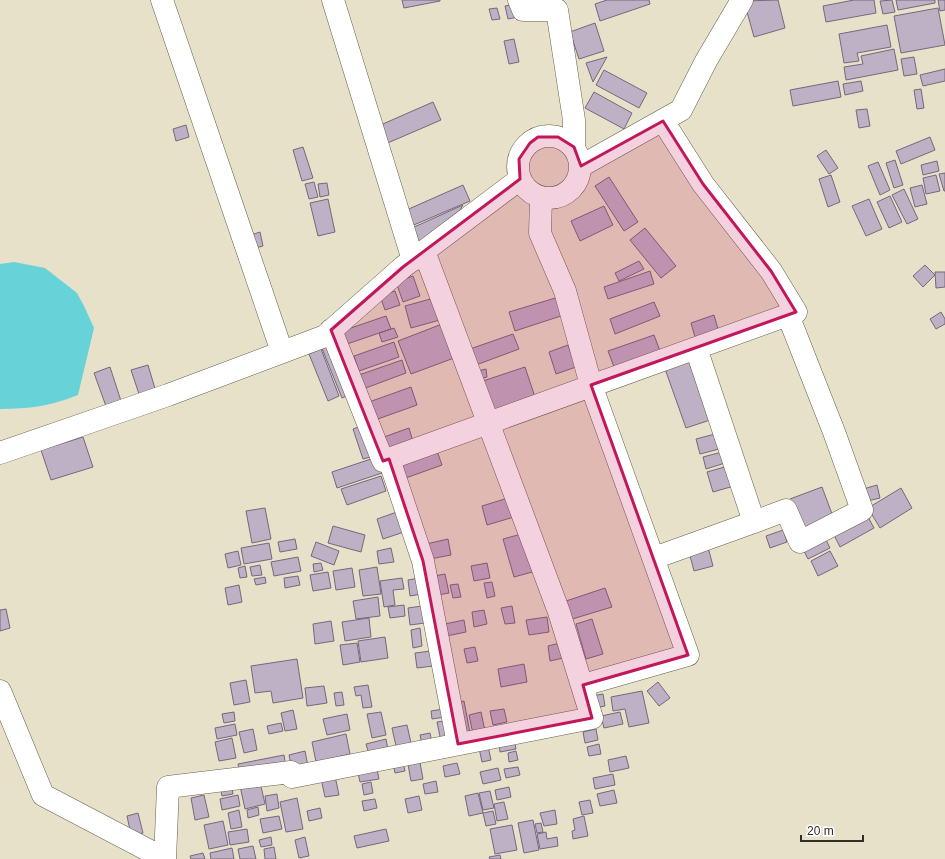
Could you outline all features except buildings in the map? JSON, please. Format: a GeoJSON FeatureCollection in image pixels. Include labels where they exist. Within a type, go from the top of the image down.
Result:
{"type":"FeatureCollection","features":[{"type":"Feature","properties":{"kind":"street"},"geometry":{"type":"LineString","coordinates":[[162,0],[282,352]]}},
{"type":"Feature","properties":{"kind":"street"},"geometry":{"type":"LineString","coordinates":[[0,691],[43,795],[165,859],[168,787],[291,772],[292,777],[592,718],[560,612],[489,422],[418,255],[333,0]]}},
{"type":"Feature","properties":{"kind":"street"},"geometry":{"type":"LineString","coordinates":[[519,0],[523,10],[557,10],[574,120],[578,157],[580,176],[576,185],[569,192],[556,198],[541,198],[532,194],[525,187],[520,178],[518,169],[519,159],[523,150],[530,142],[538,138],[548,135],[567,141],[578,157]]}},
{"type":"Feature","properties":{"kind":"street"},"geometry":{"type":"LineString","coordinates":[[578,157],[663,121],[681,110],[706,61],[742,0]]}},
{"type":"Feature","properties":{"kind":"street"},"geometry":{"type":"LineString","coordinates":[[331,330],[383,461],[796,312],[771,271],[703,184],[663,121]]}},
{"type":"Feature","properties":{"kind":"street"},"geometry":{"type":"LineString","coordinates":[[0,453],[168,395],[324,336],[418,255],[520,178]]}},
{"type":"Feature","properties":{"kind":"street"},"geometry":{"type":"LineString","coordinates":[[541,198],[540,233],[565,291],[591,385],[688,655],[583,685]]}},
{"type":"Feature","properties":{"kind":"street"},"geometry":{"type":"LineString","coordinates":[[654,558],[786,510],[800,542],[862,510],[834,432],[788,315]]}},
{"type":"Feature","properties":{"kind":"street"},"geometry":{"type":"LineString","coordinates":[[696,348],[754,522]]}},
{"type":"Feature","properties":{"kind":"street"},"geometry":{"type":"LineString","coordinates":[[389,459],[423,561],[458,744]]}},
{"type":"Feature","properties":{"kind":"highlighted area"},"geometry":{"type":"Polygon","coordinates":[[[663,121],[703,184],[771,271],[796,312],[591,385],[688,655],[583,685],[592,718],[458,744],[423,561],[389,459],[383,461],[331,330],[403,267],[520,179],[519,159],[530,143],[538,137],[558,137],[574,147],[581,166],[663,121]]]}},
{"type":"Feature","properties":{"kind":"water"},"geometry":{"type":"Polygon","coordinates":[[[14,262],[45,268],[77,293],[94,328],[78,395],[40,406],[0,409],[0,264],[14,262]]]}}]}
